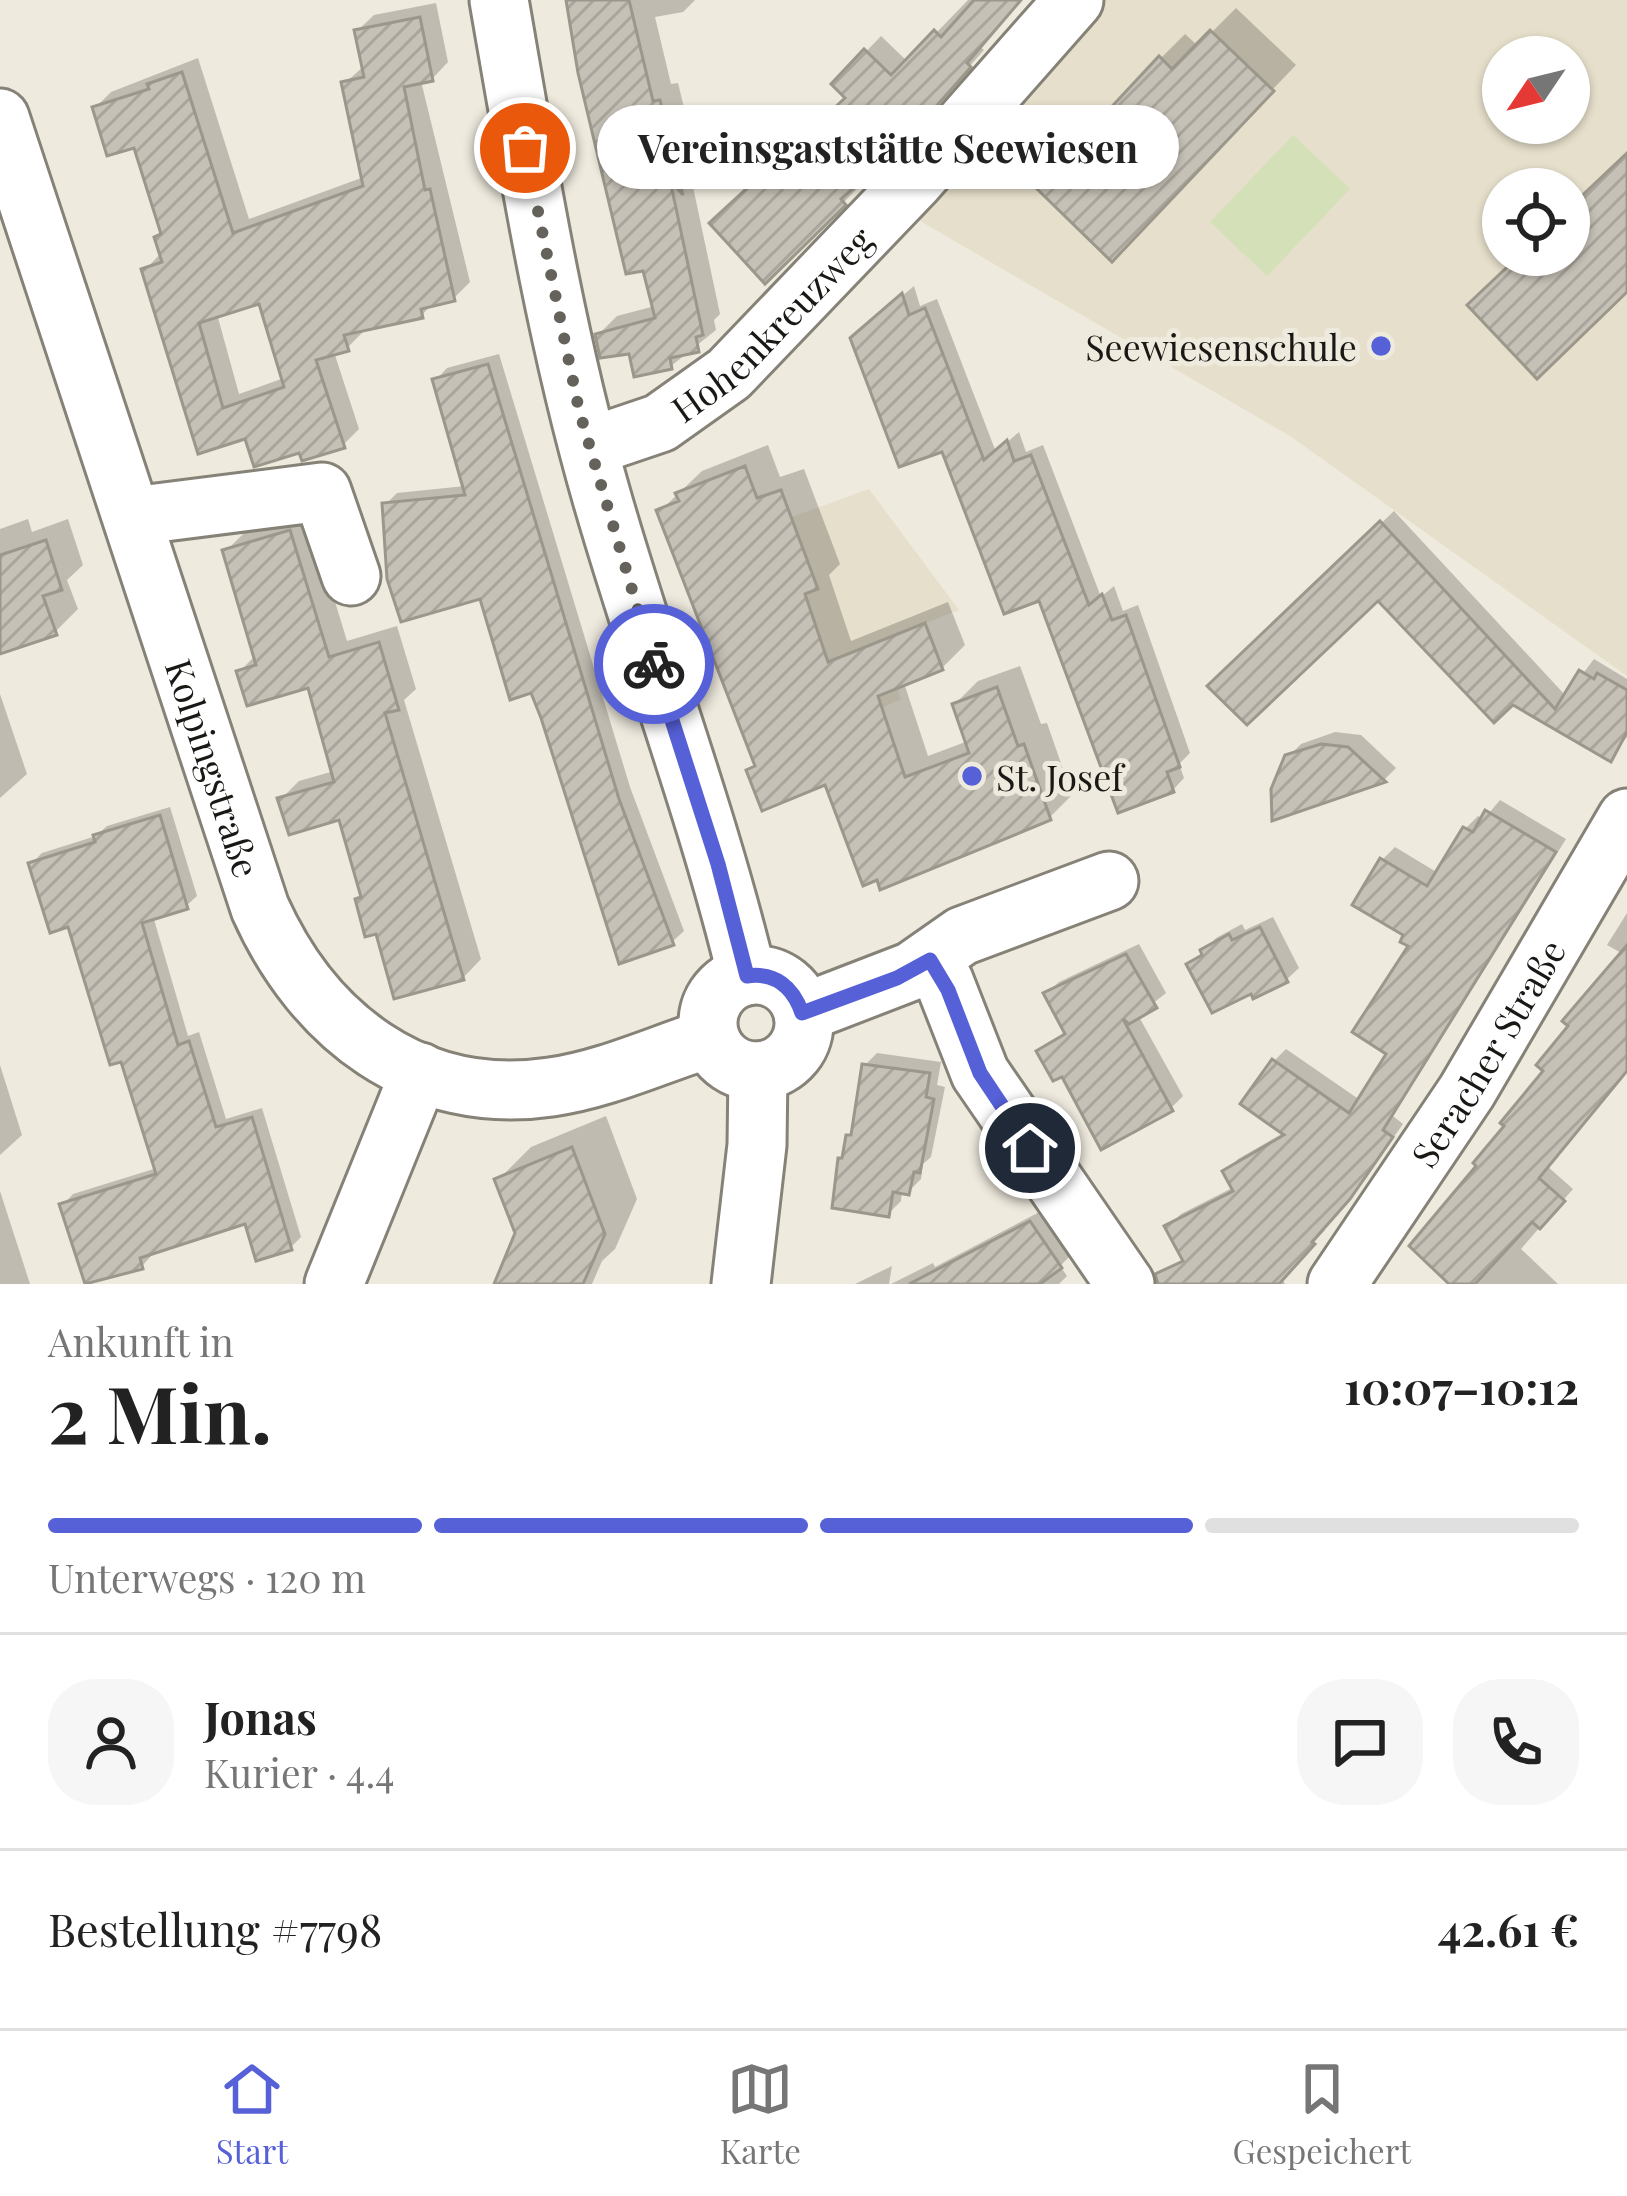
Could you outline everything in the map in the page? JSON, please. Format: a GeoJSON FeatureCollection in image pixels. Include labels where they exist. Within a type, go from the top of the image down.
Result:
{"type":"FeatureCollection","features":[{"type":"Feature","properties":{"kind":"street"},"geometry":{"type":"LineString","coordinates":[[499,0],[552,290],[589,447],[718,864],[747,976]]}},
{"type":"Feature","properties":{"kind":"street","name":"Hohenkreuzweg"},"geometry":{"type":"LineString","coordinates":[[589,447],[660,423],[729,374],[901,195],[1074,0]]}},
{"type":"Feature","properties":{"kind":"street","name":"Kolpingstraße"},"geometry":{"type":"LineString","coordinates":[[0,118],[270,930],[298,978],[334,1019],[374,1050],[420,1072],[495,1089],[548,1088],[593,1078],[710,1039]]}},
{"type":"Feature","properties":{"kind":"street"},"geometry":{"type":"LineString","coordinates":[[133,516],[322,492],[352,576]]}},
{"type":"Feature","properties":{"kind":"street","name":"Seracher Straße"},"geometry":{"type":"LineString","coordinates":[[1337,1284],[1467,1091],[1627,818]]}},
{"type":"Feature","properties":{"kind":"street"},"geometry":{"type":"LineString","coordinates":[[802,1013],[897,978],[962,936],[1109,880]]}},
{"type":"Feature","properties":{"kind":"street"},"geometry":{"type":"LineString","coordinates":[[930,960],[948,990],[980,1073],[1121,1282]]}},
{"type":"Feature","properties":{"kind":"street"},"geometry":{"type":"LineString","coordinates":[[747,976],[781,982],[802,1013],[803,1035],[792,1055],[784,1063],[758,1071],[735,1067],[710,1039],[712,1002],[727,984],[747,976]]}},
{"type":"Feature","properties":{"kind":"street"},"geometry":{"type":"LineString","coordinates":[[741,1284],[757,1145],[758,1071]]}},
{"type":"Feature","properties":{"kind":"street"},"geometry":{"type":"LineString","coordinates":[[334,1284],[420,1072]]}},
{"type":"Feature","properties":{"kind":"shaded area","name":"Seewiesenschule"},"geometry":{"type":"Polygon","coordinates":[[[1091,0],[1627,0],[1627,676],[1290,436],[915,218],[1091,0]]]}},
{"type":"Feature","properties":{"kind":"shaded area"},"geometry":{"type":"Polygon","coordinates":[[[745,466],[757,498],[781,490],[792,517],[869,489],[959,610],[880,641],[901,699],[863,717],[772,684],[729,700],[699,625],[703,623],[685,571],[679,572],[656,510],[678,502],[675,493],[745,466]]]}},
{"type":"Feature","properties":{"kind":"green space"},"geometry":{"type":"Polygon","coordinates":[[[1293,135],[1350,189],[1267,276],[1210,222],[1293,135]]]}},
{"type":"Feature","properties":{"kind":"building"},"geometry":{"type":"Polygon","coordinates":[[[566,0],[629,0],[653,101],[660,100],[683,195],[670,180],[703,335],[696,337],[699,352],[670,358],[672,369],[634,377],[629,354],[600,358],[595,334],[655,318],[643,271],[626,274],[578,73],[566,0]]]}},
{"type":"Feature","properties":{"kind":"building"},"geometry":{"type":"Polygon","coordinates":[[[974,0],[1021,0],[967,63],[971,67],[899,148],[841,199],[846,205],[765,284],[709,223],[845,98],[831,84],[864,49],[891,75],[934,30],[941,37],[974,0]]]}},
{"type":"Feature","properties":{"kind":"building"},"geometry":{"type":"Polygon","coordinates":[[[420,17],[433,81],[404,87],[455,301],[421,309],[423,318],[344,335],[349,351],[316,360],[345,448],[302,461],[299,453],[254,467],[245,439],[198,454],[141,269],[162,262],[154,237],[161,234],[134,148],[107,156],[92,107],[149,89],[147,84],[182,72],[233,233],[363,186],[341,82],[364,77],[354,30],[420,17]],[[259,304],[199,323],[223,408],[284,387],[259,304]]]}},
{"type":"Feature","properties":{"kind":"building"},"geometry":{"type":"Polygon","coordinates":[[[1210,30],[1274,91],[1112,262],[1036,188],[1159,56],[1172,69],[1210,30]]]}},
{"type":"Feature","properties":{"kind":"building"},"geometry":{"type":"Polygon","coordinates":[[[1627,153],[1627,292],[1537,379],[1467,305],[1498,276],[1590,276],[1590,188],[1627,153]]]}},
{"type":"Feature","properties":{"kind":"building"},"geometry":{"type":"Polygon","coordinates":[[[902,293],[909,315],[925,308],[984,460],[1007,440],[1014,461],[1031,455],[1089,605],[1102,594],[1112,620],[1126,615],[1180,767],[1167,772],[1174,792],[1118,813],[1039,601],[1004,614],[942,452],[899,467],[850,338],[902,293]]]}},
{"type":"Feature","properties":{"kind":"building"},"geometry":{"type":"Polygon","coordinates":[[[488,364],[619,799],[674,945],[619,964],[541,718],[531,693],[510,700],[480,599],[401,622],[387,579],[382,503],[465,495],[432,379],[488,364]]]}},
{"type":"Feature","properties":{"kind":"building"},"geometry":{"type":"Polygon","coordinates":[[[745,466],[757,498],[781,490],[818,589],[805,594],[828,662],[925,623],[943,670],[878,696],[905,777],[969,753],[952,704],[997,687],[1051,820],[880,890],[877,880],[863,886],[825,785],[762,811],[746,770],[755,766],[656,510],[679,501],[675,493],[745,466]]]}},
{"type":"Feature","properties":{"kind":"building"},"geometry":{"type":"Polygon","coordinates":[[[1380,521],[1555,709],[1579,670],[1594,679],[1597,673],[1627,690],[1627,732],[1611,762],[1513,705],[1494,723],[1378,601],[1247,725],[1207,686],[1380,521]]]}},
{"type":"Feature","properties":{"kind":"building"},"geometry":{"type":"Polygon","coordinates":[[[290,530],[329,657],[379,642],[399,710],[385,713],[464,980],[394,999],[376,934],[365,937],[355,899],[361,897],[339,820],[289,835],[277,798],[334,782],[308,688],[247,706],[236,671],[256,665],[222,550],[290,530]]]}},
{"type":"Feature","properties":{"kind":"building"},"geometry":{"type":"Polygon","coordinates":[[[46,540],[62,590],[43,596],[57,635],[0,654],[0,555],[46,540]]]}},
{"type":"Feature","properties":{"kind":"building"},"geometry":{"type":"Polygon","coordinates":[[[1321,744],[1348,747],[1386,782],[1272,821],[1271,789],[1285,755],[1321,744]]]}},
{"type":"Feature","properties":{"kind":"building"},"geometry":{"type":"Polygon","coordinates":[[[1485,810],[1556,852],[1383,1130],[1393,1137],[1350,1199],[1279,1284],[1158,1284],[1155,1274],[1183,1261],[1164,1226],[1233,1191],[1222,1171],[1284,1135],[1240,1104],[1272,1059],[1349,1113],[1386,1054],[1352,1032],[1408,946],[1400,942],[1403,935],[1352,905],[1380,858],[1427,886],[1463,827],[1473,832],[1485,810]]]}},
{"type":"Feature","properties":{"kind":"building"},"geometry":{"type":"Polygon","coordinates":[[[160,815],[188,909],[142,923],[178,1045],[189,1041],[216,1127],[252,1117],[292,1250],[256,1261],[245,1224],[140,1258],[143,1269],[85,1284],[59,1204],[156,1174],[121,1062],[110,1065],[68,927],[50,933],[28,863],[95,842],[93,835],[160,815]]]}},
{"type":"Feature","properties":{"kind":"building"},"geometry":{"type":"Polygon","coordinates":[[[1260,927],[1288,982],[1212,1013],[1186,964],[1229,934],[1232,940],[1260,927]]]}},
{"type":"Feature","properties":{"kind":"building"},"geometry":{"type":"Polygon","coordinates":[[[1627,945],[1627,1071],[1539,1178],[1565,1201],[1540,1229],[1532,1222],[1475,1284],[1449,1284],[1409,1246],[1476,1166],[1473,1163],[1504,1126],[1500,1123],[1543,1071],[1536,1065],[1568,1026],[1562,1021],[1627,945]]]}},
{"type":"Feature","properties":{"kind":"building"},"geometry":{"type":"Polygon","coordinates":[[[1126,954],[1157,1008],[1129,1024],[1123,1019],[1173,1111],[1101,1150],[1062,1077],[1053,1081],[1036,1051],[1065,1034],[1043,993],[1126,954]]]}},
{"type":"Feature","properties":{"kind":"building"},"geometry":{"type":"Polygon","coordinates":[[[862,1064],[930,1073],[926,1097],[934,1099],[920,1173],[914,1172],[909,1195],[893,1192],[889,1217],[832,1208],[838,1158],[842,1158],[846,1135],[851,1135],[862,1064]]]}},
{"type":"Feature","properties":{"kind":"building"},"geometry":{"type":"Polygon","coordinates":[[[572,1147],[605,1234],[583,1284],[494,1284],[515,1233],[494,1179],[572,1147]]]}},
{"type":"Feature","properties":{"kind":"building"},"geometry":{"type":"Polygon","coordinates":[[[1030,1221],[1062,1268],[1040,1284],[909,1284],[1030,1221]]]}},
{"type":"Feature","properties":{"kind":"way so far"},"geometry":{"type":"LineString","coordinates":[[525,148],[579,410],[654,664]]}},
{"type":"Feature","properties":{"kind":"place","name":"Vereinsgaststätte Seewiesen"},"geometry":{"type":"Point","coordinates":[525,148]}},
{"type":"Feature","properties":{"kind":"place","name":"Seewiesenschule"},"geometry":{"type":"Point","coordinates":[1381,346]}},
{"type":"Feature","properties":{"kind":"place","name":"St. Josef"},"geometry":{"type":"Point","coordinates":[972,776]}},
{"type":"Feature","properties":{"kind":"route"},"geometry":{"type":"LineString","coordinates":[[654,664],[718,864],[747,976],[781,982],[802,1013],[897,978],[930,960],[948,990],[980,1073],[1030,1148]]}}]}
